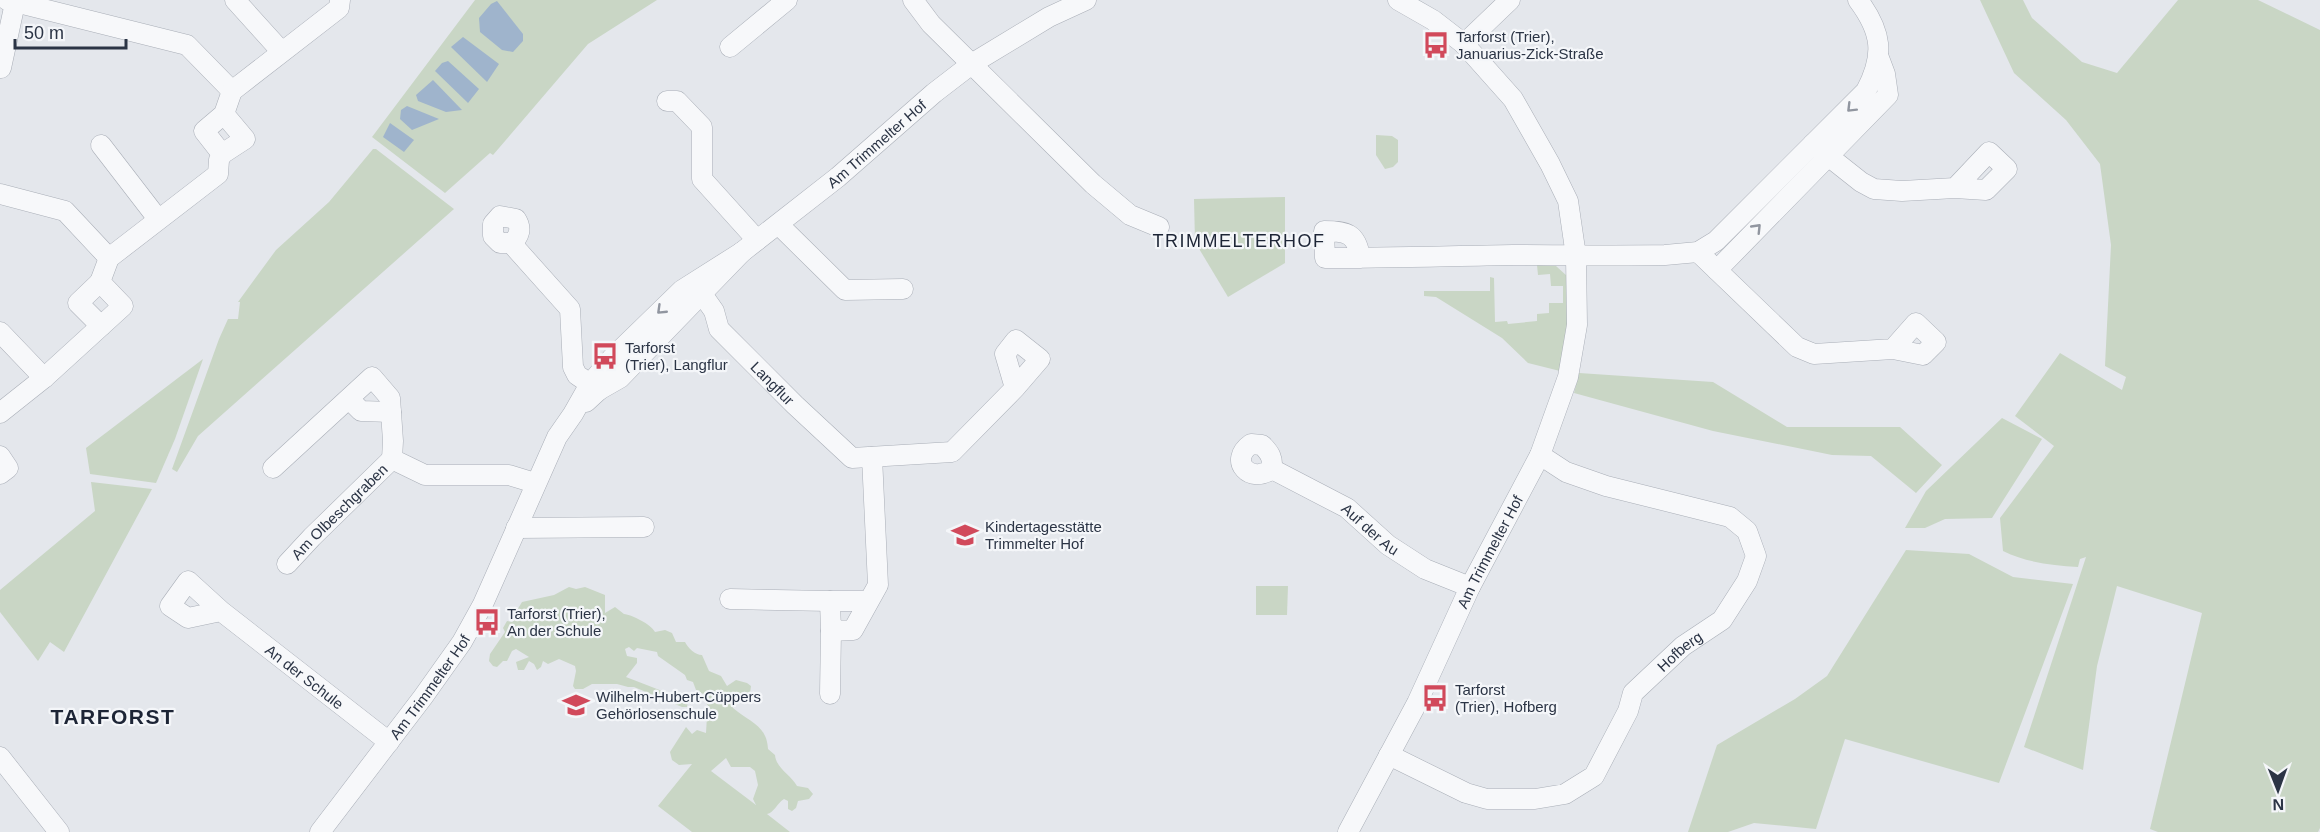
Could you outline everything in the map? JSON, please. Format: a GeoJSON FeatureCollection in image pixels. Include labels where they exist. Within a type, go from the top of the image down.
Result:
{"type":"FeatureCollection","features":[{"type":"Feature","properties":{"kind":"street"},"geometry":{"type":"LineString","coordinates":[[235,0],[282,51]]}},
{"type":"Feature","properties":{"kind":"street"},"geometry":{"type":"LineString","coordinates":[[222,154],[204,130],[224,114],[232,90],[339,8],[340,0]]}},
{"type":"Feature","properties":{"kind":"street"},"geometry":{"type":"LineString","coordinates":[[730,47],[787,0]]}},
{"type":"Feature","properties":{"kind":"street"},"geometry":{"type":"LineString","coordinates":[[913,0],[931,24],[1093,184],[1130,215],[1159,227]]}},
{"type":"Feature","properties":{"kind":"street","name":"Am Trimmelter Hof"},"geometry":{"type":"LineString","coordinates":[[320,832],[443,669],[474,622],[556,437],[594,387],[612,358],[682,290],[698,288],[779,225],[934,93],[973,63],[1049,17],[1086,0]]}},
{"type":"Feature","properties":{"kind":"street","name":"Am Trimmelter Hof"},"geometry":{"type":"LineString","coordinates":[[1348,832],[1429,678],[1470,587],[1540,455],[1568,377],[1577,325],[1576,256],[1568,201],[1550,164],[1513,99],[1464,44],[1433,20],[1398,0]]}},
{"type":"Feature","properties":{"kind":"street"},"geometry":{"type":"LineString","coordinates":[[1464,44],[1510,0]]}},
{"type":"Feature","properties":{"kind":"street"},"geometry":{"type":"LineString","coordinates":[[1717,270],[1821,150],[1866,91],[1879,58],[1875,26],[1858,0]]}},
{"type":"Feature","properties":{"kind":"street"},"geometry":{"type":"LineString","coordinates":[[1,68],[11,1],[187,45],[232,90]]}},
{"type":"Feature","properties":{"kind":"street"},"geometry":{"type":"LineString","coordinates":[[666,101],[677,101],[702,127],[702,179],[750,246]]}},
{"type":"Feature","properties":{"kind":"street"},"geometry":{"type":"LineString","coordinates":[[101,326],[78,303],[100,282],[109,258],[218,174],[222,154],[245,139],[224,114]]}},
{"type":"Feature","properties":{"kind":"street"},"geometry":{"type":"LineString","coordinates":[[101,145],[158,219]]}},
{"type":"Feature","properties":{"kind":"street"},"geometry":{"type":"LineString","coordinates":[[1821,150],[1861,182],[1874,189],[1902,191],[1955,188]]}},
{"type":"Feature","properties":{"kind":"street"},"geometry":{"type":"LineString","coordinates":[[1360,258],[1665,255],[1698,252],[1716,241],[1821,150]]}},
{"type":"Feature","properties":{"kind":"street"},"geometry":{"type":"LineString","coordinates":[[0,194],[65,211],[109,258]]}},
{"type":"Feature","properties":{"kind":"street"},"geometry":{"type":"LineString","coordinates":[[779,225],[845,291],[903,290]]}},
{"type":"Feature","properties":{"kind":"street"},"geometry":{"type":"LineString","coordinates":[[511,243],[570,309],[573,367],[577,375],[594,387]]}},
{"type":"Feature","properties":{"kind":"street"},"geometry":{"type":"LineString","coordinates":[[1698,252],[1797,347],[1814,354],[1893,349]]}},
{"type":"Feature","properties":{"kind":"street"},"geometry":{"type":"LineString","coordinates":[[0,413],[44,378],[123,306],[100,282]]}},
{"type":"Feature","properties":{"kind":"street","name":"Langflur"},"geometry":{"type":"LineString","coordinates":[[698,288],[714,310],[719,329],[852,458],[952,452],[1015,388]]}},
{"type":"Feature","properties":{"kind":"street"},"geometry":{"type":"LineString","coordinates":[[0,332],[44,378]]}},
{"type":"Feature","properties":{"kind":"street","name":"Am Olbeschgraben"},"geometry":{"type":"LineString","coordinates":[[273,468],[372,377],[390,398],[392,459],[287,564]]}},
{"type":"Feature","properties":{"kind":"street"},"geometry":{"type":"LineString","coordinates":[[349,399],[362,411],[391,412]]}},
{"type":"Feature","properties":{"kind":"street","name":"Hofberg"},"geometry":{"type":"LineString","coordinates":[[1389,755],[1466,793],[1487,799],[1535,799],[1564,794],[1594,776],[1628,711],[1633,693],[1683,646],[1722,620],[1747,581],[1756,556],[1747,531],[1730,517],[1606,486],[1566,472],[1540,455]]}},
{"type":"Feature","properties":{"kind":"street"},"geometry":{"type":"LineString","coordinates":[[0,456],[8,468],[0,474]]}},
{"type":"Feature","properties":{"kind":"street"},"geometry":{"type":"LineString","coordinates":[[831,631],[853,630],[878,585],[872,457]]}},
{"type":"Feature","properties":{"kind":"street","name":"Am Olbeschgraben"},"geometry":{"type":"LineString","coordinates":[[392,459],[425,475],[509,475],[535,483]]}},
{"type":"Feature","properties":{"kind":"street","name":"Auf der Au"},"geometry":{"type":"LineString","coordinates":[[1272,469],[1347,508],[1388,545],[1425,569],[1470,587]]}},
{"type":"Feature","properties":{"kind":"street"},"geometry":{"type":"LineString","coordinates":[[516,528],[644,527]]}},
{"type":"Feature","properties":{"kind":"street"},"geometry":{"type":"LineString","coordinates":[[730,599],[869,601]]}},
{"type":"Feature","properties":{"kind":"street"},"geometry":{"type":"LineString","coordinates":[[830,601],[830,694]]}},
{"type":"Feature","properties":{"kind":"street","name":"An der Schule"},"geometry":{"type":"LineString","coordinates":[[221,611],[389,742]]}},
{"type":"Feature","properties":{"kind":"street"},"geometry":{"type":"LineString","coordinates":[[0,757],[59,832]]}},
{"type":"Feature","properties":{"kind":"green space"},"geometry":{"type":"Polygon","coordinates":[[[475,0],[657,0],[588,44],[493,155],[490,153],[445,193],[372,137],[475,0]]]}},
{"type":"Feature","properties":{"kind":"green space"},"geometry":{"type":"Polygon","coordinates":[[[1980,0],[2023,0],[2032,18],[2082,62],[2117,73],[2178,0],[2258,0],[2320,30],[2320,828],[2318,832],[2158,832],[2150,829],[2202,613],[2117,586],[2097,666],[2083,770],[2024,747],[2086,557],[2080,559],[2078,567],[2030,561],[2003,551],[2000,518],[2054,446],[2015,416],[2060,353],[2122,390],[2126,377],[2105,366],[2111,245],[2100,164],[2066,120],[2014,73],[1980,0]]]}},
{"type":"Feature","properties":{"kind":"green space"},"geometry":{"type":"Polygon","coordinates":[[[1376,135],[1392,136],[1398,140],[1398,162],[1393,167],[1385,169],[1376,155],[1376,135]]]}},
{"type":"Feature","properties":{"kind":"green space"},"geometry":{"type":"Polygon","coordinates":[[[373,149],[454,209],[198,436],[177,472],[172,469],[219,339],[228,319],[238,319],[240,302],[238,302],[276,250],[329,202],[373,149]]]}},
{"type":"Feature","properties":{"kind":"green space"},"geometry":{"type":"Polygon","coordinates":[[[1285,197],[1285,263],[1228,297],[1195,242],[1194,199],[1285,197]]]}},
{"type":"Feature","properties":{"kind":"green space"},"geometry":{"type":"Polygon","coordinates":[[[1537,265],[1556,266],[1567,276],[1568,318],[1560,371],[1528,363],[1502,338],[1436,297],[1424,296],[1424,291],[1490,291],[1490,277],[1494,278],[1495,322],[1507,321],[1508,324],[1537,321],[1537,314],[1549,313],[1549,303],[1563,303],[1563,286],[1551,286],[1550,274],[1538,275],[1537,265]]]}},
{"type":"Feature","properties":{"kind":"green space"},"geometry":{"type":"Polygon","coordinates":[[[203,359],[175,439],[156,483],[90,474],[86,448],[203,359]]]}},
{"type":"Feature","properties":{"kind":"green space"},"geometry":{"type":"Polygon","coordinates":[[[1579,373],[1713,382],[1787,427],[1900,427],[1942,465],[1916,493],[1871,456],[1832,455],[1713,431],[1574,393],[1579,373]]]}},
{"type":"Feature","properties":{"kind":"green space"},"geometry":{"type":"Polygon","coordinates":[[[2002,418],[2042,439],[1992,518],[1945,519],[1925,528],[1905,528],[1926,491],[2002,418]]]}},
{"type":"Feature","properties":{"kind":"green space"},"geometry":{"type":"Polygon","coordinates":[[[91,482],[152,489],[64,652],[50,642],[38,661],[0,612],[0,590],[95,511],[91,482]]]}},
{"type":"Feature","properties":{"kind":"green space"},"geometry":{"type":"Polygon","coordinates":[[[1906,550],[1969,554],[2013,577],[2073,584],[1999,783],[1845,739],[1816,829],[1754,823],[1728,832],[1688,832],[1717,745],[1795,699],[1827,676],[1906,550]]]}},
{"type":"Feature","properties":{"kind":"green space"},"geometry":{"type":"Polygon","coordinates":[[[1256,586],[1288,586],[1287,615],[1256,615],[1256,586]]]}},
{"type":"Feature","properties":{"kind":"green space"},"geometry":{"type":"Polygon","coordinates":[[[569,587],[576,589],[585,587],[605,595],[605,613],[615,607],[624,614],[646,623],[655,632],[665,630],[672,633],[676,642],[685,642],[692,651],[702,655],[709,671],[721,676],[727,686],[736,680],[751,686],[749,701],[739,700],[733,704],[733,708],[761,729],[768,749],[775,755],[778,764],[797,786],[808,788],[813,794],[809,799],[798,801],[796,808],[792,811],[788,809],[788,801],[784,799],[772,812],[767,814],[790,832],[692,832],[658,806],[692,764],[679,765],[672,760],[670,752],[686,727],[692,734],[697,730],[706,733],[707,716],[712,711],[703,694],[696,690],[693,682],[687,680],[685,675],[658,656],[657,652],[637,648],[634,651],[629,647],[625,649],[627,656],[637,658],[637,663],[626,677],[688,701],[687,707],[634,687],[617,684],[592,684],[583,689],[575,689],[573,686],[575,666],[559,659],[548,664],[543,661],[537,670],[529,661],[524,670],[518,670],[516,662],[529,657],[516,649],[512,651],[507,661],[503,661],[497,667],[493,666],[489,661],[490,654],[505,632],[503,628],[507,621],[512,622],[516,619],[516,612],[522,602],[554,595],[569,587]],[[726,758],[711,771],[756,805],[753,799],[758,785],[755,771],[750,767],[731,767],[726,758]]]}},
{"type":"Feature","properties":{"kind":"water"},"geometry":{"type":"Polygon","coordinates":[[[497,1],[523,34],[523,41],[513,52],[502,50],[480,32],[479,18],[491,4],[497,1]]]}},
{"type":"Feature","properties":{"kind":"water"},"geometry":{"type":"Polygon","coordinates":[[[463,37],[499,64],[487,82],[451,47],[463,37]]]}},
{"type":"Feature","properties":{"kind":"water"},"geometry":{"type":"Polygon","coordinates":[[[448,61],[479,89],[468,103],[435,71],[442,63],[448,61]]]}},
{"type":"Feature","properties":{"kind":"water"},"geometry":{"type":"Polygon","coordinates":[[[433,80],[462,110],[446,112],[418,101],[416,95],[433,80]]]}},
{"type":"Feature","properties":{"kind":"water"},"geometry":{"type":"Polygon","coordinates":[[[407,106],[439,119],[412,130],[400,119],[401,110],[407,106]]]}},
{"type":"Feature","properties":{"kind":"water"},"geometry":{"type":"Polygon","coordinates":[[[390,123],[414,140],[404,152],[383,137],[390,123]]]}},
{"type":"Feature","properties":{"kind":"place","name":"Tarforst (Trier), Januarius-Zick-Straße"},"geometry":{"type":"Point","coordinates":[1436,45]}},
{"type":"Feature","properties":{"kind":"place","name":"Tarforst (Trier), Langflur"},"geometry":{"type":"Point","coordinates":[605,356]}},
{"type":"Feature","properties":{"kind":"place","name":"Kindertagesstätte Trimmelter Hof"},"geometry":{"type":"Point","coordinates":[965,535]}},
{"type":"Feature","properties":{"kind":"place","name":"Tarforst (Trier), An der Schule"},"geometry":{"type":"Point","coordinates":[487,622]}},
{"type":"Feature","properties":{"kind":"place","name":"Tarforst (Trier), Hofberg"},"geometry":{"type":"Point","coordinates":[1435,698]}},
{"type":"Feature","properties":{"kind":"place","name":"Wilhelm-Hubert-Cüppers Gehörlosenschule"},"geometry":{"type":"Point","coordinates":[576,705]}},
{"type":"Feature","properties":{"kind":"district","name":"TRIMMELTERHOF"},"geometry":{"type":"Point","coordinates":[1239,241]}},
{"type":"Feature","properties":{"kind":"district","name":"TARFORST"},"geometry":{"type":"Point","coordinates":[113,716]}}]}
